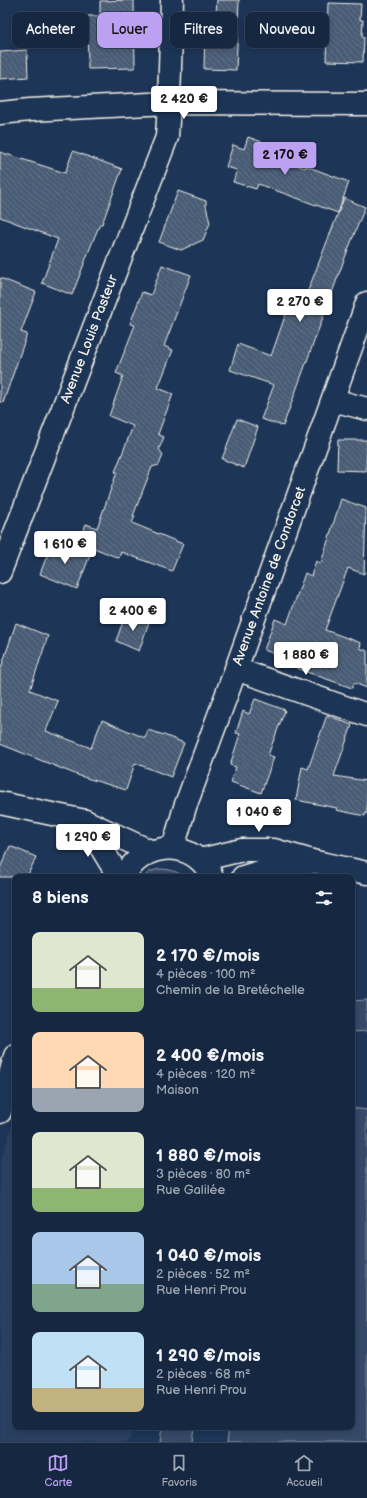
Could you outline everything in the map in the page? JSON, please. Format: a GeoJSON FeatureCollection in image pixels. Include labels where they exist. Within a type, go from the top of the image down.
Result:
{"type":"FeatureCollection","features":[{"type":"Feature","properties":{"kind":"street","name":"Avenue Louis Pasteur"},"geometry":{"type":"LineString","coordinates":[[0,572],[167,137],[170,104],[172,0]]}},
{"type":"Feature","properties":{"kind":"street"},"geometry":{"type":"LineString","coordinates":[[0,113],[30,110],[170,104],[367,104]]}},
{"type":"Feature","properties":{"kind":"street","name":"Avenue Antoine de Condorcet"},"geometry":{"type":"LineString","coordinates":[[173,848],[185,807],[367,303]]}},
{"type":"Feature","properties":{"kind":"street"},"geometry":{"type":"LineString","coordinates":[[333,400],[367,409]]}},
{"type":"Feature","properties":{"kind":"street"},"geometry":{"type":"LineString","coordinates":[[236,669],[367,714]]}},
{"type":"Feature","properties":{"kind":"street"},"geometry":{"type":"LineString","coordinates":[[0,803],[85,821],[150,851]]}},
{"type":"Feature","properties":{"kind":"street"},"geometry":{"type":"LineString","coordinates":[[85,821],[117,874]]}},
{"type":"Feature","properties":{"kind":"street"},"geometry":{"type":"LineString","coordinates":[[126,874],[138,858],[150,851],[162,848],[173,848],[187,852],[206,868],[242,850],[274,850],[316,862],[367,873]]}},
{"type":"Feature","properties":{"kind":"street"},"geometry":{"type":"LineString","coordinates":[[253,874],[273,868],[316,862]]}},
{"type":"Feature","properties":{"kind":"street"},"geometry":{"type":"LineString","coordinates":[[0,1112],[12,1067]]}},
{"type":"Feature","properties":{"kind":"street"},"geometry":{"type":"LineString","coordinates":[[0,1116],[12,1094]]}},
{"type":"Feature","properties":{"kind":"shaded area"},"geometry":{"type":"Polygon","coordinates":[[[159,869],[166,869],[180,874],[147,874],[159,869]]]}},
{"type":"Feature","properties":{"kind":"shaded area"},"geometry":{"type":"Polygon","coordinates":[[[367,1000],[367,1031],[355,1032],[355,1001],[367,1000]]]}},
{"type":"Feature","properties":{"kind":"shaded area"},"geometry":{"type":"Polygon","coordinates":[[[355,1108],[367,1110],[367,1442],[227,1442],[229,1430],[355,1430],[355,1108]]]}},
{"type":"Feature","properties":{"kind":"shaded area"},"geometry":{"type":"Polygon","coordinates":[[[12,1126],[12,1430],[134,1430],[128,1442],[0,1442],[0,1164],[12,1126]]]}},
{"type":"Feature","properties":{"kind":"shaded area"},"geometry":{"type":"Polygon","coordinates":[[[162,1430],[194,1430],[192,1442],[160,1442],[162,1430]]]}},
{"type":"Feature","properties":{"kind":"building"},"geometry":{"type":"Polygon","coordinates":[[[134,0],[134,12],[100,12],[100,1],[134,0]]]}},
{"type":"Feature","properties":{"kind":"building"},"geometry":{"type":"Polygon","coordinates":[[[217,0],[239,0],[237,47],[237,12],[216,12],[217,0]]]}},
{"type":"Feature","properties":{"kind":"building"},"geometry":{"type":"Polygon","coordinates":[[[328,3],[361,4],[360,20],[363,20],[362,37],[364,37],[363,62],[326,61],[326,48],[329,48],[329,12],[328,12],[328,3]]]}},
{"type":"Feature","properties":{"kind":"building"},"geometry":{"type":"Polygon","coordinates":[[[89,16],[97,16],[97,48],[135,48],[135,68],[88,69],[89,16]]]}},
{"type":"Feature","properties":{"kind":"building"},"geometry":{"type":"Polygon","coordinates":[[[204,48],[237,48],[236,70],[204,69],[204,48]]]}},
{"type":"Feature","properties":{"kind":"building"},"geometry":{"type":"Polygon","coordinates":[[[27,50],[28,77],[0,79],[0,52],[27,50]]]}},
{"type":"Feature","properties":{"kind":"building"},"geometry":{"type":"Polygon","coordinates":[[[248,137],[271,145],[268,154],[349,182],[338,213],[258,184],[256,189],[233,182],[237,170],[226,167],[233,145],[244,149],[248,137]]]}},
{"type":"Feature","properties":{"kind":"building"},"geometry":{"type":"Polygon","coordinates":[[[73,151],[122,169],[102,224],[100,224],[94,238],[72,295],[42,283],[58,239],[0,217],[0,152],[65,173],[73,151]]]}},
{"type":"Feature","properties":{"kind":"building"},"geometry":{"type":"Polygon","coordinates":[[[178,191],[206,201],[210,223],[203,240],[181,250],[159,242],[178,191]]]}},
{"type":"Feature","properties":{"kind":"building"},"geometry":{"type":"Polygon","coordinates":[[[344,198],[365,207],[283,426],[261,419],[274,385],[230,370],[238,344],[271,356],[290,302],[302,306],[344,198]]]}},
{"type":"Feature","properties":{"kind":"building"},"geometry":{"type":"Polygon","coordinates":[[[162,265],[191,275],[164,346],[173,350],[158,388],[173,394],[158,434],[164,437],[159,449],[163,455],[159,465],[152,467],[133,516],[135,516],[132,523],[183,544],[172,571],[121,552],[119,558],[79,542],[86,524],[97,528],[117,472],[115,472],[133,426],[109,416],[123,376],[116,373],[135,325],[130,324],[142,292],[151,295],[162,265]]]}},
{"type":"Feature","properties":{"kind":"building"},"geometry":{"type":"Polygon","coordinates":[[[0,278],[36,292],[21,332],[27,334],[3,403],[0,402],[0,278]]]}},
{"type":"Feature","properties":{"kind":"building"},"geometry":{"type":"Polygon","coordinates":[[[237,419],[258,427],[244,468],[222,459],[237,419]]]}},
{"type":"Feature","properties":{"kind":"building"},"geometry":{"type":"Polygon","coordinates":[[[338,440],[367,440],[366,471],[337,470],[338,440]]]}},
{"type":"Feature","properties":{"kind":"building"},"geometry":{"type":"Polygon","coordinates":[[[341,499],[366,508],[364,574],[348,568],[325,630],[361,643],[360,648],[367,651],[367,688],[354,683],[352,688],[307,672],[277,660],[278,655],[264,650],[275,619],[287,624],[305,573],[311,576],[316,561],[321,563],[341,499]]]}},
{"type":"Feature","properties":{"kind":"building"},"geometry":{"type":"Polygon","coordinates":[[[52,542],[90,555],[77,589],[40,574],[52,542]]]}},
{"type":"Feature","properties":{"kind":"building"},"geometry":{"type":"Polygon","coordinates":[[[126,613],[149,622],[139,651],[116,641],[126,613]]]}},
{"type":"Feature","properties":{"kind":"building"},"geometry":{"type":"Polygon","coordinates":[[[16,623],[48,636],[30,690],[58,701],[46,731],[91,748],[102,720],[145,738],[148,730],[164,735],[184,743],[171,777],[135,763],[126,790],[80,776],[0,744],[0,671],[16,623]]]}},
{"type":"Feature","properties":{"kind":"building"},"geometry":{"type":"Polygon","coordinates":[[[255,699],[285,710],[268,755],[274,757],[261,793],[231,782],[236,767],[230,765],[240,734],[236,733],[243,711],[249,714],[255,699]]]}},
{"type":"Feature","properties":{"kind":"building"},"geometry":{"type":"Polygon","coordinates":[[[327,715],[352,725],[334,776],[367,781],[367,813],[365,813],[365,816],[336,810],[337,808],[296,800],[302,767],[308,769],[327,715]]]}},
{"type":"Feature","properties":{"kind":"building"},"geometry":{"type":"Polygon","coordinates":[[[10,846],[36,857],[28,874],[12,874],[12,877],[0,877],[0,868],[10,846]]]}}]}
